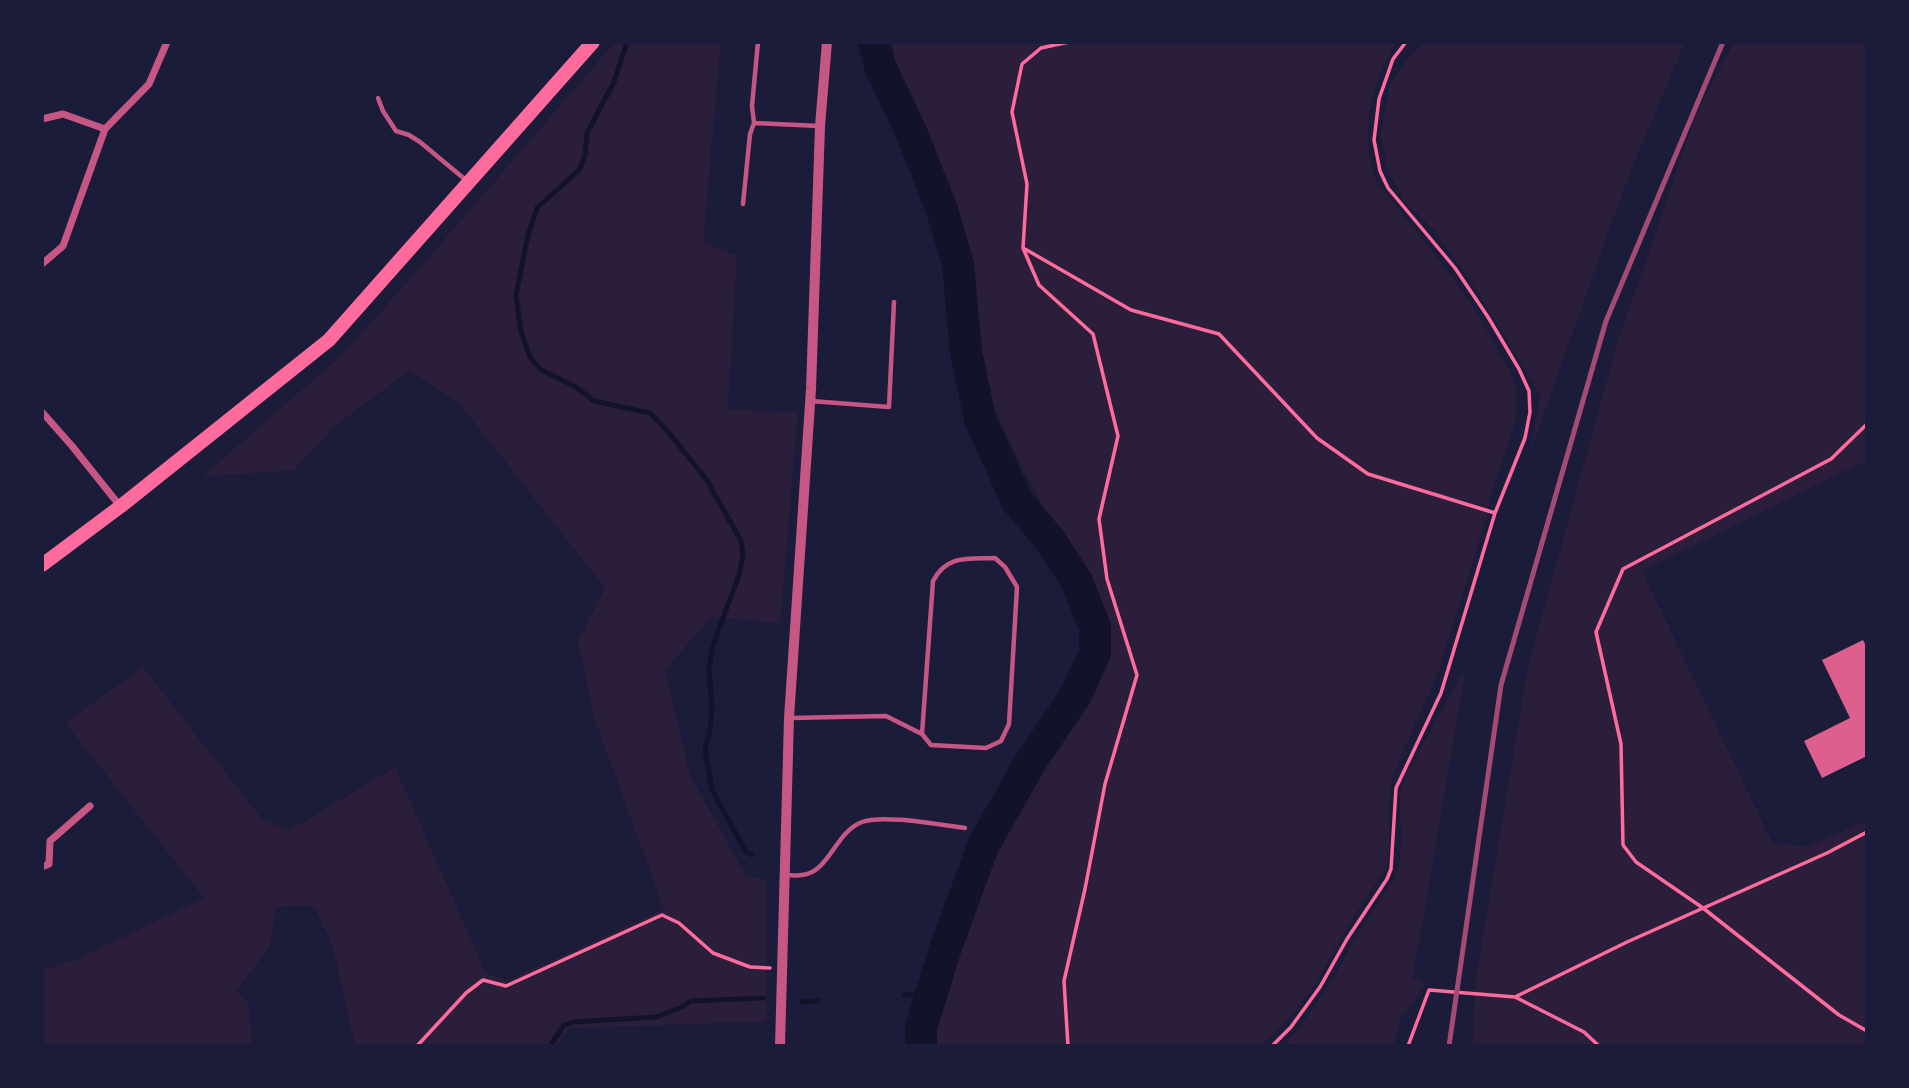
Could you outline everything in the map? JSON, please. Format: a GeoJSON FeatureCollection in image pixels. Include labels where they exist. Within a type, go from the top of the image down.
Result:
{"type":"FeatureCollection","features":[{"type":"Feature","properties":{"kind":"highway"},"geometry":{"type":"LineString","coordinates":[[42,565],[121,506],[329,340],[593,42]]}},
{"type":"Feature","properties":{"kind":"street"},"geometry":{"type":"LineString","coordinates":[[42,264],[63,246],[105,129],[149,84],[167,42]]}},
{"type":"Feature","properties":{"kind":"street"},"geometry":{"type":"LineString","coordinates":[[780,1046],[789,718],[811,401],[820,126],[827,42]]}},
{"type":"Feature","properties":{"kind":"street"},"geometry":{"type":"LineString","coordinates":[[42,119],[63,114],[105,129]]}},
{"type":"Feature","properties":{"kind":"street"},"geometry":{"type":"LineString","coordinates":[[42,412],[121,506]]}},
{"type":"Feature","properties":{"kind":"street"},"geometry":{"type":"LineString","coordinates":[[42,867],[49,864],[50,841],[90,806]]}},
{"type":"Feature","properties":{"kind":"lane"},"geometry":{"type":"LineString","coordinates":[[743,204],[750,134],[754,123],[751,112],[758,42]]}},
{"type":"Feature","properties":{"kind":"lane"},"geometry":{"type":"LineString","coordinates":[[378,98],[396,131],[420,142],[468,182]]}},
{"type":"Feature","properties":{"kind":"lane"},"geometry":{"type":"LineString","coordinates":[[754,123],[820,126]]}},
{"type":"Feature","properties":{"kind":"lane"},"geometry":{"type":"LineString","coordinates":[[811,401],[889,407],[894,302]]}},
{"type":"Feature","properties":{"kind":"lane"},"geometry":{"type":"LineString","coordinates":[[789,718],[886,716],[922,734],[931,745],[986,748],[1001,741],[1009,724],[1017,587],[1005,567],[995,558],[960,559],[939,570],[933,581],[922,734]]}},
{"type":"Feature","properties":{"kind":"lane"},"geometry":{"type":"LineString","coordinates":[[785,875],[805,876],[819,867],[831,854],[848,828],[876,818],[965,828]]}},
{"type":"Feature","properties":{"kind":"path"},"geometry":{"type":"LineString","coordinates":[[1068,1046],[1064,981],[1086,889],[1105,784],[1137,675],[1107,579],[1099,519],[1118,436],[1093,334],[1039,285],[1023,248],[1027,184],[1012,112],[1022,64],[1041,48],[1069,42]]}},
{"type":"Feature","properties":{"kind":"path"},"geometry":{"type":"LineString","coordinates":[[1272,1046],[1291,1027],[1320,986],[1387,879],[1391,869],[1396,788],[1441,693],[1495,513],[1525,438],[1530,412],[1529,391],[1519,369],[1472,293],[1455,268],[1388,188],[1380,171],[1374,140],[1379,99],[1393,59],[1406,42]]}},
{"type":"Feature","properties":{"kind":"path"},"geometry":{"type":"LineString","coordinates":[[1023,248],[1130,310],[1219,334],[1317,438],[1368,474],[1495,513]]}},
{"type":"Feature","properties":{"kind":"path"},"geometry":{"type":"LineString","coordinates":[[1867,424],[1831,459],[1623,569],[1596,632],[1621,744],[1623,845],[1636,862],[1703,908],[1839,1015],[1867,1031]]}},
{"type":"Feature","properties":{"kind":"path"},"geometry":{"type":"LineString","coordinates":[[1515,997],[1627,942],[1827,853],[1867,832]]}},
{"type":"Feature","properties":{"kind":"path"},"geometry":{"type":"LineString","coordinates":[[417,1046],[467,993],[483,980],[506,986],[662,915],[679,923],[713,953],[750,967],[783,969]]}},
{"type":"Feature","properties":{"kind":"path"},"geometry":{"type":"LineString","coordinates":[[1408,1046],[1429,990],[1515,997],[1584,1032],[1598,1046]]}},
{"type":"Feature","properties":{"kind":"shaded area"},"geometry":{"type":"Polygon","coordinates":[[[615,42],[721,42],[703,242],[737,256],[728,410],[798,412],[780,623],[712,617],[665,670],[690,775],[745,874],[766,881],[767,1021],[568,1029],[557,1046],[355,1046],[332,943],[313,905],[276,907],[270,947],[236,991],[249,1003],[252,1046],[42,1046],[42,970],[76,960],[204,898],[65,723],[143,667],[262,819],[290,830],[395,767],[486,973],[507,981],[664,909],[594,718],[578,641],[605,588],[458,402],[409,371],[336,425],[294,470],[202,477],[342,355],[615,42]]]}},
{"type":"Feature","properties":{"kind":"shaded area"},"geometry":{"type":"Polygon","coordinates":[[[885,42],[1396,42],[1380,74],[1370,109],[1368,144],[1376,180],[1474,309],[1515,382],[1515,421],[1438,673],[1392,777],[1389,855],[1385,870],[1354,916],[1316,983],[1287,1021],[1261,1046],[929,1046],[993,845],[1077,710],[1098,664],[1101,630],[1093,596],[1026,475],[985,383],[969,251],[952,196],[905,97],[885,42]]]}},
{"type":"Feature","properties":{"kind":"shaded area"},"geometry":{"type":"Polygon","coordinates":[[[1426,42],[1685,42],[1626,183],[1529,456],[1540,395],[1479,294],[1435,231],[1405,202],[1387,169],[1381,137],[1389,88],[1407,58],[1426,42]]]}},
{"type":"Feature","properties":{"kind":"shaded area"},"geometry":{"type":"Polygon","coordinates":[[[1734,42],[1867,42],[1867,468],[1863,462],[1642,571],[1772,842],[1807,847],[1867,820],[1867,1046],[1472,1046],[1476,978],[1528,666],[1617,344],[1697,112],[1734,42]]]}},
{"type":"Feature","properties":{"kind":"shaded area"},"geometry":{"type":"Polygon","coordinates":[[[1466,667],[1413,978],[1426,984],[1401,1018],[1393,1046],[1283,1046],[1333,979],[1393,880],[1399,866],[1401,846],[1400,794],[1407,773],[1466,667]]]}},
{"type":"Feature","properties":{"kind":"building"},"geometry":{"type":"Polygon","coordinates":[[[1863,640],[1867,648],[1867,756],[1822,778],[1804,741],[1850,718],[1822,660],[1863,640]]]}},
{"type":"Feature","properties":{"kind":"waterway"},"geometry":{"type":"LineString","coordinates":[[627,42],[614,82],[587,133],[585,155],[580,169],[537,208],[528,235],[516,295],[521,332],[530,357],[540,369],[576,387],[594,401],[650,413],[706,479],[741,541],[743,556],[739,575],[713,645],[709,669],[712,707],[705,750],[712,790],[746,852],[752,855]]}},
{"type":"Feature","properties":{"kind":"waterway"},"geometry":{"type":"LineString","coordinates":[[874,42],[880,66],[912,134],[942,210],[958,264],[966,352],[980,419],[1017,501],[1050,540],[1077,582],[1095,627],[1095,653],[1076,695],[1030,763],[983,846],[945,950],[921,1028],[921,1046]]}},
{"type":"Feature","properties":{"kind":"waterway"},"geometry":{"type":"LineString","coordinates":[[904,995],[932,993]]}},
{"type":"Feature","properties":{"kind":"waterway"},"geometry":{"type":"LineString","coordinates":[[550,1046],[564,1025],[573,1022],[656,1017],[691,1001],[763,998]]}},
{"type":"Feature","properties":{"kind":"waterway"},"geometry":{"type":"LineString","coordinates":[[802,1002],[818,1001]]}},
{"type":"Feature","properties":{"kind":"railway"},"geometry":{"type":"LineString","coordinates":[[1449,1046],[1501,685],[1606,321],[1723,42]]}}]}
